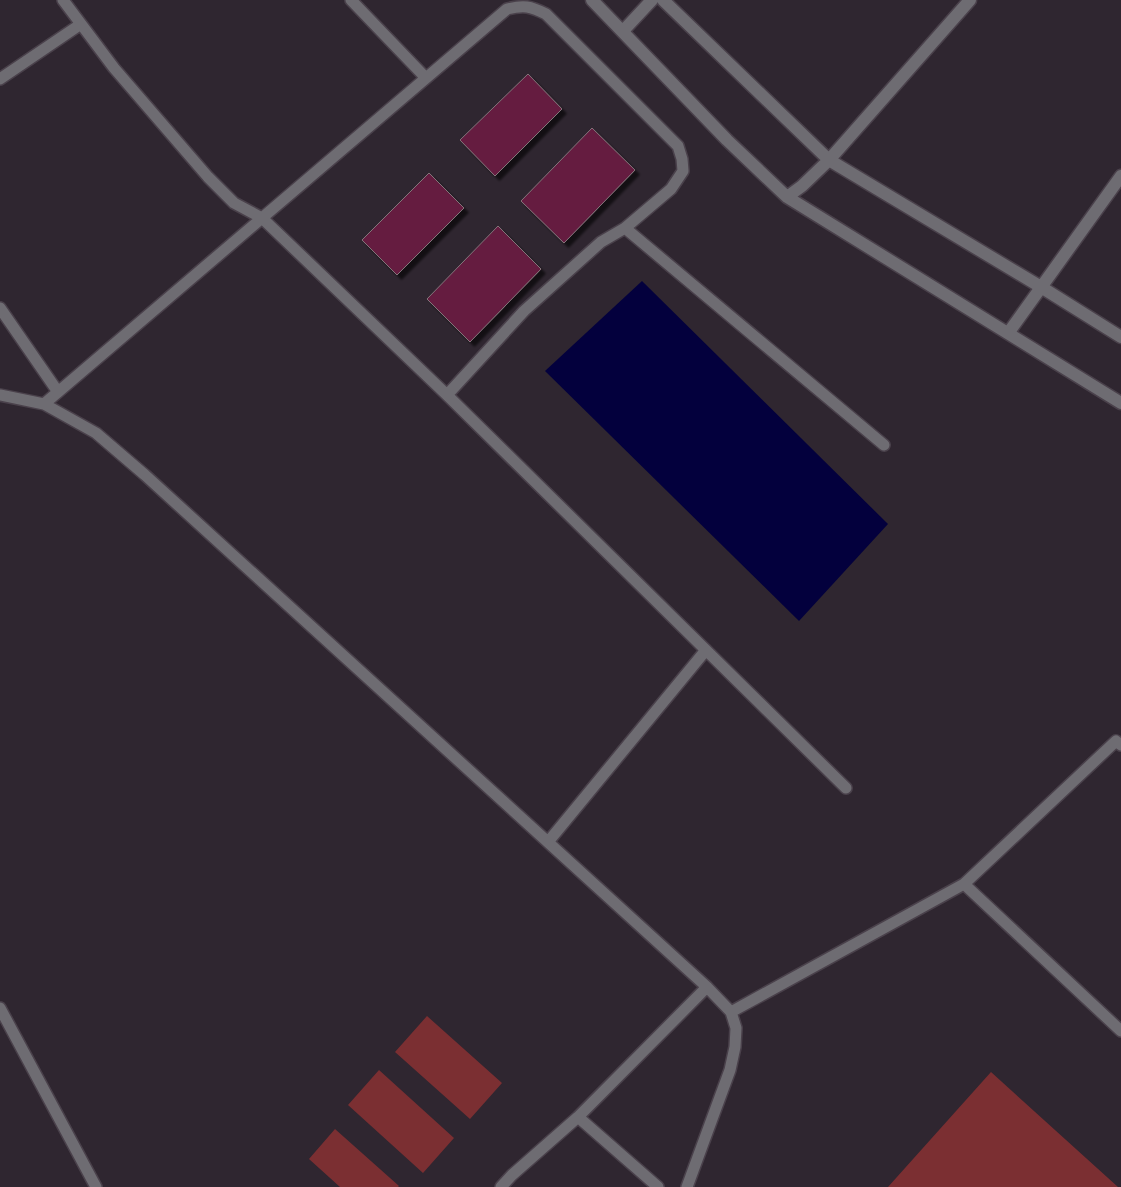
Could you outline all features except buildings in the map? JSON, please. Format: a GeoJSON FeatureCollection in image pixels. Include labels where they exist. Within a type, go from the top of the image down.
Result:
{"type":"FeatureCollection","features":[{"type":"Feature","properties":{"kind":"street"},"geometry":{"type":"LineString","coordinates":[[592,0],[727,140],[787,197],[1009,332],[1121,403]]}},
{"type":"Feature","properties":{"kind":"street"},"geometry":{"type":"LineString","coordinates":[[663,0],[826,163],[1038,291],[1121,337]]}},
{"type":"Feature","properties":{"kind":"street"},"geometry":{"type":"LineString","coordinates":[[787,197],[802,186],[826,163],[970,0]]}},
{"type":"Feature","properties":{"kind":"street"},"geometry":{"type":"LineString","coordinates":[[622,31],[650,2]]}},
{"type":"Feature","properties":{"kind":"street"},"geometry":{"type":"LineString","coordinates":[[1009,332],[1121,176]]}},
{"type":"Feature","properties":{"kind":"lane"},"geometry":{"type":"LineString","coordinates":[[63,0],[120,76],[208,177],[234,203],[262,218],[447,395],[846,788]]}},
{"type":"Feature","properties":{"kind":"lane"},"geometry":{"type":"LineString","coordinates":[[351,0],[426,78]]}},
{"type":"Feature","properties":{"kind":"lane"},"geometry":{"type":"LineString","coordinates":[[44,404],[506,9],[522,6],[532,7],[546,14],[678,146],[682,158],[683,171],[670,189],[625,228],[601,242],[524,311],[447,395]]}},
{"type":"Feature","properties":{"kind":"lane"},"geometry":{"type":"LineString","coordinates":[[0,79],[81,24]]}},
{"type":"Feature","properties":{"kind":"lane"},"geometry":{"type":"LineString","coordinates":[[625,228],[884,445]]}},
{"type":"Feature","properties":{"kind":"lane"},"geometry":{"type":"LineString","coordinates":[[0,308],[58,392]]}},
{"type":"Feature","properties":{"kind":"lane"},"geometry":{"type":"LineString","coordinates":[[0,395],[44,404],[96,433],[145,474],[707,987],[731,1012],[736,1028],[735,1047],[730,1070],[687,1187]]}},
{"type":"Feature","properties":{"kind":"lane"},"geometry":{"type":"LineString","coordinates":[[548,842],[706,650]]}},
{"type":"Feature","properties":{"kind":"lane"},"geometry":{"type":"LineString","coordinates":[[731,1012],[964,884],[1116,741],[1121,745]]}},
{"type":"Feature","properties":{"kind":"lane"},"geometry":{"type":"LineString","coordinates":[[964,884],[1121,1031]]}},
{"type":"Feature","properties":{"kind":"lane"},"geometry":{"type":"LineString","coordinates":[[501,1187],[512,1175],[578,1118],[707,987]]}},
{"type":"Feature","properties":{"kind":"lane"},"geometry":{"type":"LineString","coordinates":[[0,1008],[96,1187]]}},
{"type":"Feature","properties":{"kind":"lane"},"geometry":{"type":"LineString","coordinates":[[578,1118],[658,1187]]}},
{"type":"Feature","properties":{"kind":"shaded area"},"geometry":{"type":"Polygon","coordinates":[[[642,281],[888,524],[799,621],[545,371],[642,281]]]}},
{"type":"Feature","properties":{"kind":"shaded area"},"geometry":{"type":"Polygon","coordinates":[[[427,1016],[502,1083],[470,1119],[395,1052],[427,1016]]]}},
{"type":"Feature","properties":{"kind":"shaded area"},"geometry":{"type":"Polygon","coordinates":[[[379,1070],[454,1138],[423,1173],[348,1105],[379,1070]]]}},
{"type":"Feature","properties":{"kind":"shaded area"},"geometry":{"type":"Polygon","coordinates":[[[991,1072],[1118,1187],[888,1187],[991,1072]]]}},
{"type":"Feature","properties":{"kind":"shaded area"},"geometry":{"type":"Polygon","coordinates":[[[335,1129],[399,1186],[340,1187],[309,1159],[335,1129]]]}}]}
